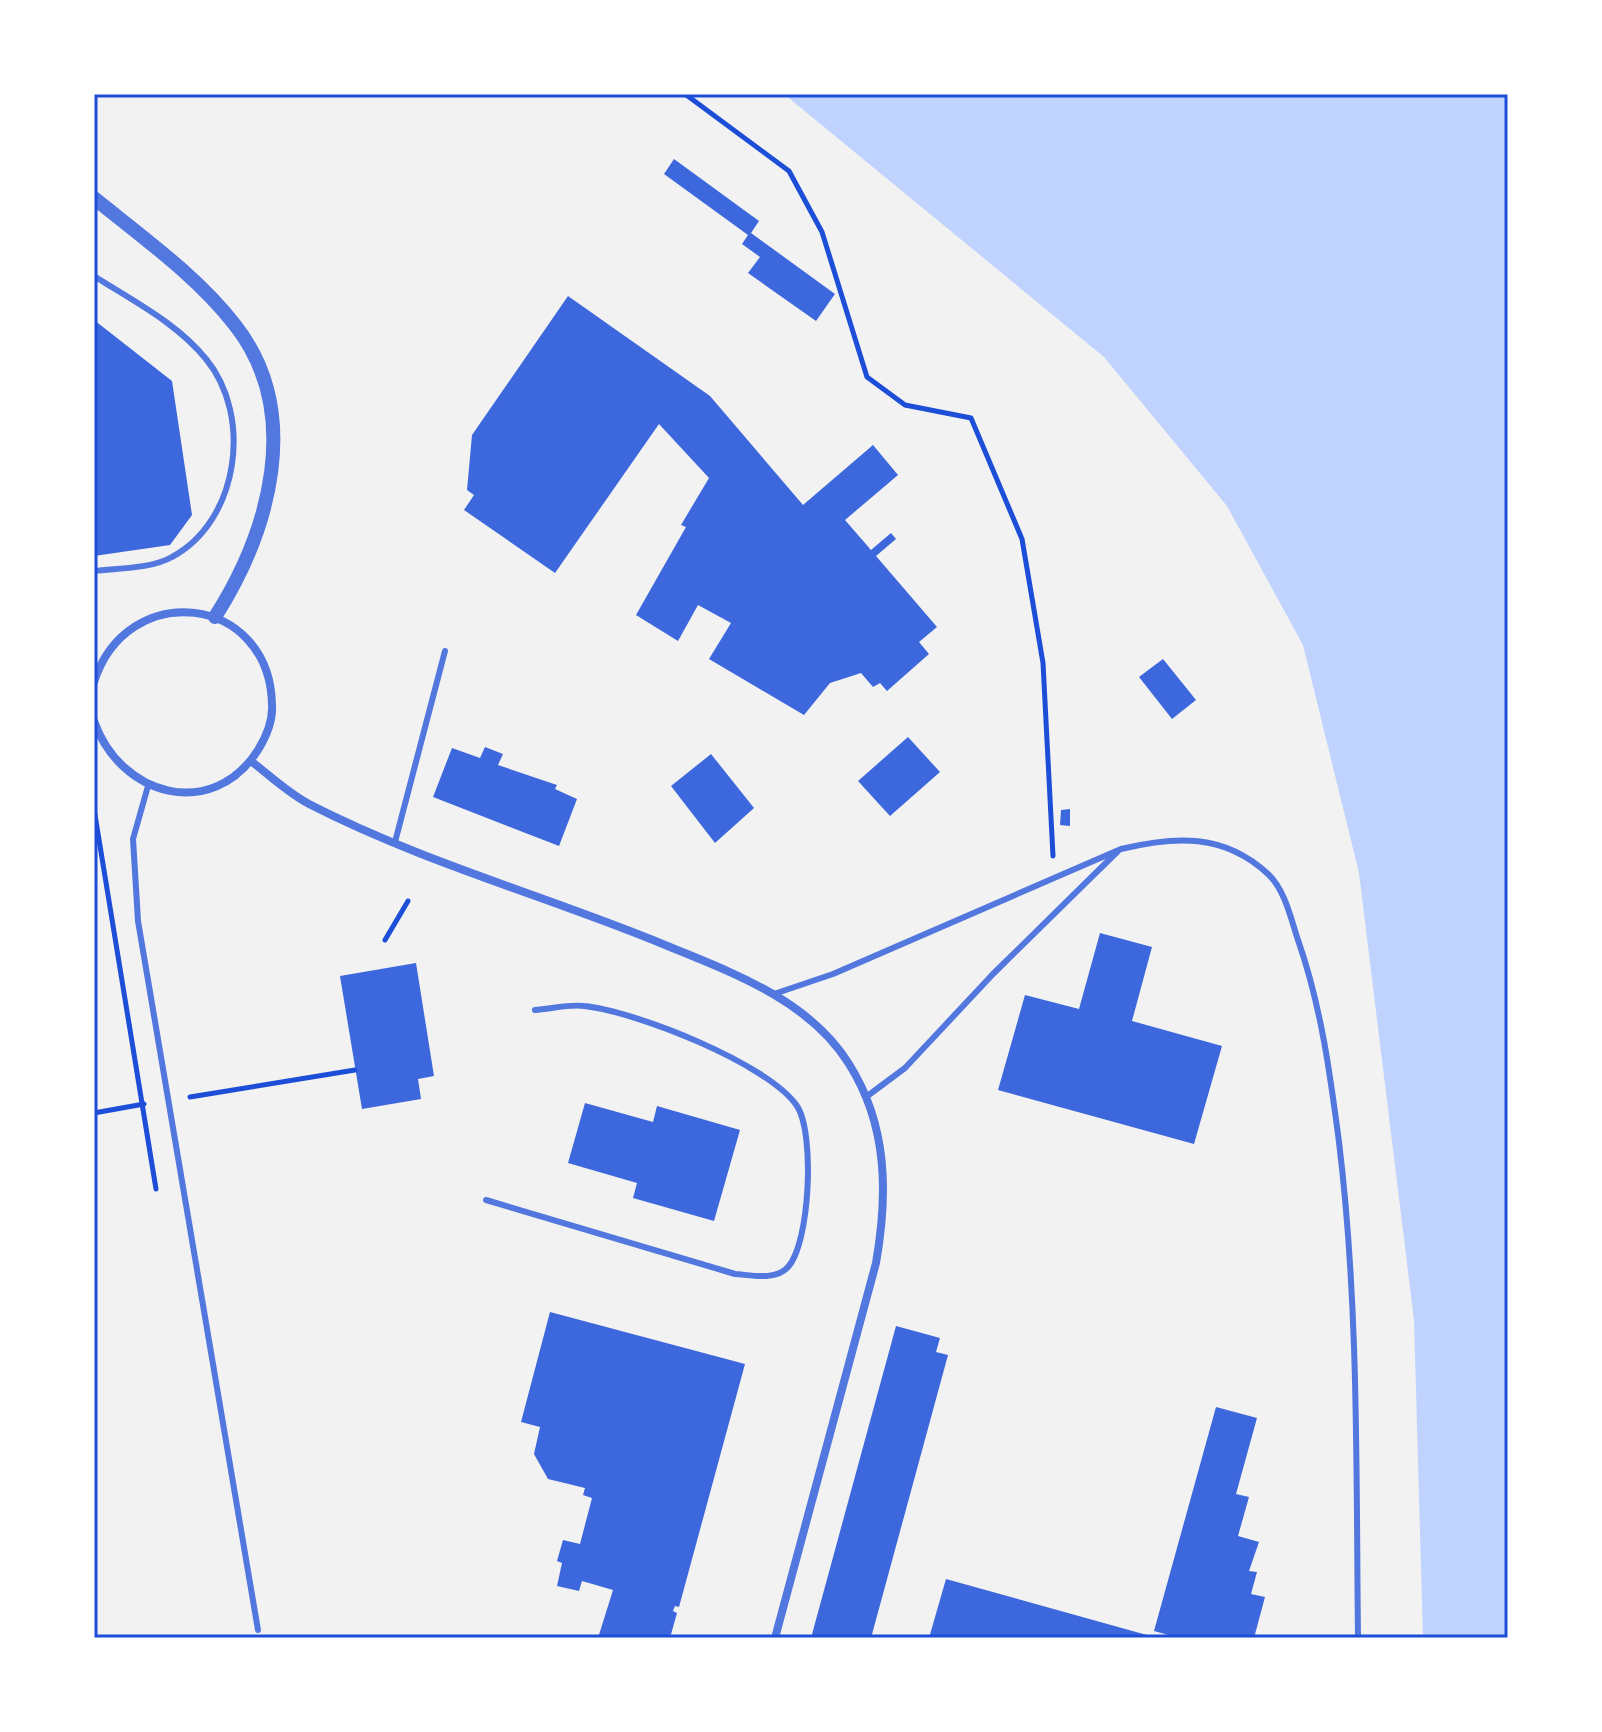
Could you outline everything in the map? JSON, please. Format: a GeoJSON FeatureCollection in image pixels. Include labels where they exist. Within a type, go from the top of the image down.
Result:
{"type":"FeatureCollection","features":[{"type":"Feature","properties":{"kind":"street"},"geometry":{"type":"LineString","coordinates":[[94,198],[208,295],[235,325],[252,351],[268,393],[275,434],[265,504],[237,582],[215,617]]}},
{"type":"Feature","properties":{"kind":"street"},"geometry":{"type":"LineString","coordinates":[[94,682],[101,661],[116,640],[137,623],[175,612],[215,617],[240,631],[259,653],[270,679],[273,708],[266,737],[251,761],[229,779],[203,790],[176,792],[148,786],[122,770],[103,747],[94,721]]}},
{"type":"Feature","properties":{"kind":"street"},"geometry":{"type":"LineString","coordinates":[[251,761],[306,803],[395,842],[740,976],[774,994],[832,1044],[849,1063],[866,1097],[880,1140],[883,1166],[881,1234],[775,1638]]}},
{"type":"Feature","properties":{"kind":"lane"},"geometry":{"type":"LineString","coordinates":[[94,276],[179,331],[206,359],[228,399],[234,447],[229,484],[202,532],[186,549],[169,559],[94,571]]}},
{"type":"Feature","properties":{"kind":"lane"},"geometry":{"type":"LineString","coordinates":[[395,842],[445,651]]}},
{"type":"Feature","properties":{"kind":"lane"},"geometry":{"type":"LineString","coordinates":[[148,786],[133,839],[133,875],[258,1630]]}},
{"type":"Feature","properties":{"kind":"lane"},"geometry":{"type":"LineString","coordinates":[[774,994],[833,974],[1121,849],[1167,838],[1207,841],[1239,853],[1270,876],[1285,902],[1309,970],[1328,1056],[1351,1240],[1358,1638]]}},
{"type":"Feature","properties":{"kind":"lane"},"geometry":{"type":"LineString","coordinates":[[866,1097],[905,1068],[993,974],[1121,849]]}},
{"type":"Feature","properties":{"kind":"lane"},"geometry":{"type":"LineString","coordinates":[[486,1200],[735,1274],[769,1276],[780,1272],[793,1259],[799,1237],[807,1199],[805,1128],[800,1110],[781,1089],[727,1054],[642,1022],[583,1006],[535,1010]]}},
{"type":"Feature","properties":{"kind":"path"},"geometry":{"type":"LineString","coordinates":[[685,94],[789,171],[822,232],[867,377],[905,405],[971,418],[1022,539],[1043,663],[1054,877]]}},
{"type":"Feature","properties":{"kind":"path"},"geometry":{"type":"LineString","coordinates":[[94,809],[156,1189]]}},
{"type":"Feature","properties":{"kind":"path"},"geometry":{"type":"LineString","coordinates":[[385,940],[408,901]]}},
{"type":"Feature","properties":{"kind":"path"},"geometry":{"type":"LineString","coordinates":[[94,1113],[355,1070]]}},
{"type":"Feature","properties":{"kind":"water"},"geometry":{"type":"Polygon","coordinates":[[[784,94],[1508,94],[1508,1638],[1423,1638],[1414,1320],[1359,873],[1303,645],[1227,506],[1104,357],[784,94]]]}},
{"type":"Feature","properties":{"kind":"building"},"geometry":{"type":"Polygon","coordinates":[[[674,159],[759,221],[751,233],[835,294],[816,321],[748,273],[760,257],[742,244],[748,235],[664,174],[674,159]]]}},
{"type":"Feature","properties":{"kind":"building"},"geometry":{"type":"Polygon","coordinates":[[[568,296],[710,396],[803,505],[873,445],[898,475],[845,520],[871,550],[891,533],[896,539],[876,556],[937,627],[919,642],[929,654],[887,691],[880,683],[873,687],[861,673],[830,683],[804,715],[709,659],[731,623],[698,605],[678,641],[636,615],[686,527],[681,525],[709,478],[659,424],[555,573],[464,510],[474,495],[467,490],[472,435],[568,296]]]}},
{"type":"Feature","properties":{"kind":"building"},"geometry":{"type":"Polygon","coordinates":[[[94,320],[172,381],[192,515],[170,545],[94,556],[94,320]]]}},
{"type":"Feature","properties":{"kind":"building"},"geometry":{"type":"Polygon","coordinates":[[[1163,659],[1196,700],[1172,719],[1139,677],[1163,659]]]}},
{"type":"Feature","properties":{"kind":"building"},"geometry":{"type":"Polygon","coordinates":[[[908,737],[940,772],[890,816],[858,781],[908,737]]]}},
{"type":"Feature","properties":{"kind":"building"},"geometry":{"type":"Polygon","coordinates":[[[485,747],[503,754],[498,765],[557,785],[555,789],[577,799],[559,846],[433,797],[452,748],[480,758],[485,747]]]}},
{"type":"Feature","properties":{"kind":"building"},"geometry":{"type":"Polygon","coordinates":[[[711,754],[754,808],[715,843],[671,786],[711,754]]]}},
{"type":"Feature","properties":{"kind":"building"},"geometry":{"type":"Polygon","coordinates":[[[1070,809],[1070,826],[1060,825],[1061,810],[1070,809]]]}},
{"type":"Feature","properties":{"kind":"building"},"geometry":{"type":"Polygon","coordinates":[[[1100,933],[1152,947],[1132,1021],[1222,1046],[1194,1144],[998,1090],[1025,995],[1079,1009],[1100,933]]]}},
{"type":"Feature","properties":{"kind":"building"},"geometry":{"type":"Polygon","coordinates":[[[416,963],[434,1076],[418,1079],[421,1099],[362,1109],[340,976],[416,963]]]}},
{"type":"Feature","properties":{"kind":"building"},"geometry":{"type":"Polygon","coordinates":[[[585,1103],[653,1122],[657,1106],[740,1130],[714,1221],[633,1198],[637,1183],[568,1163],[585,1103]]]}},
{"type":"Feature","properties":{"kind":"building"},"geometry":{"type":"Polygon","coordinates":[[[550,1312],[745,1364],[679,1607],[675,1606],[673,1611],[677,1613],[670,1638],[598,1638],[613,1590],[582,1581],[579,1591],[557,1586],[562,1563],[557,1561],[563,1540],[580,1544],[592,1498],[583,1495],[585,1488],[548,1479],[534,1454],[540,1427],[521,1422],[550,1312]]]}},
{"type":"Feature","properties":{"kind":"building"},"geometry":{"type":"Polygon","coordinates":[[[896,1326],[940,1338],[936,1352],[948,1355],[871,1638],[811,1638],[896,1326]]]}},
{"type":"Feature","properties":{"kind":"building"},"geometry":{"type":"Polygon","coordinates":[[[1216,1407],[1257,1418],[1236,1494],[1249,1497],[1238,1536],[1259,1542],[1249,1571],[1257,1572],[1251,1594],[1265,1597],[1254,1638],[1179,1638],[1154,1631],[1216,1407]]]}},
{"type":"Feature","properties":{"kind":"building"},"geometry":{"type":"Polygon","coordinates":[[[946,1579],[1154,1637],[1154,1638],[929,1638],[946,1579]]]}}]}
